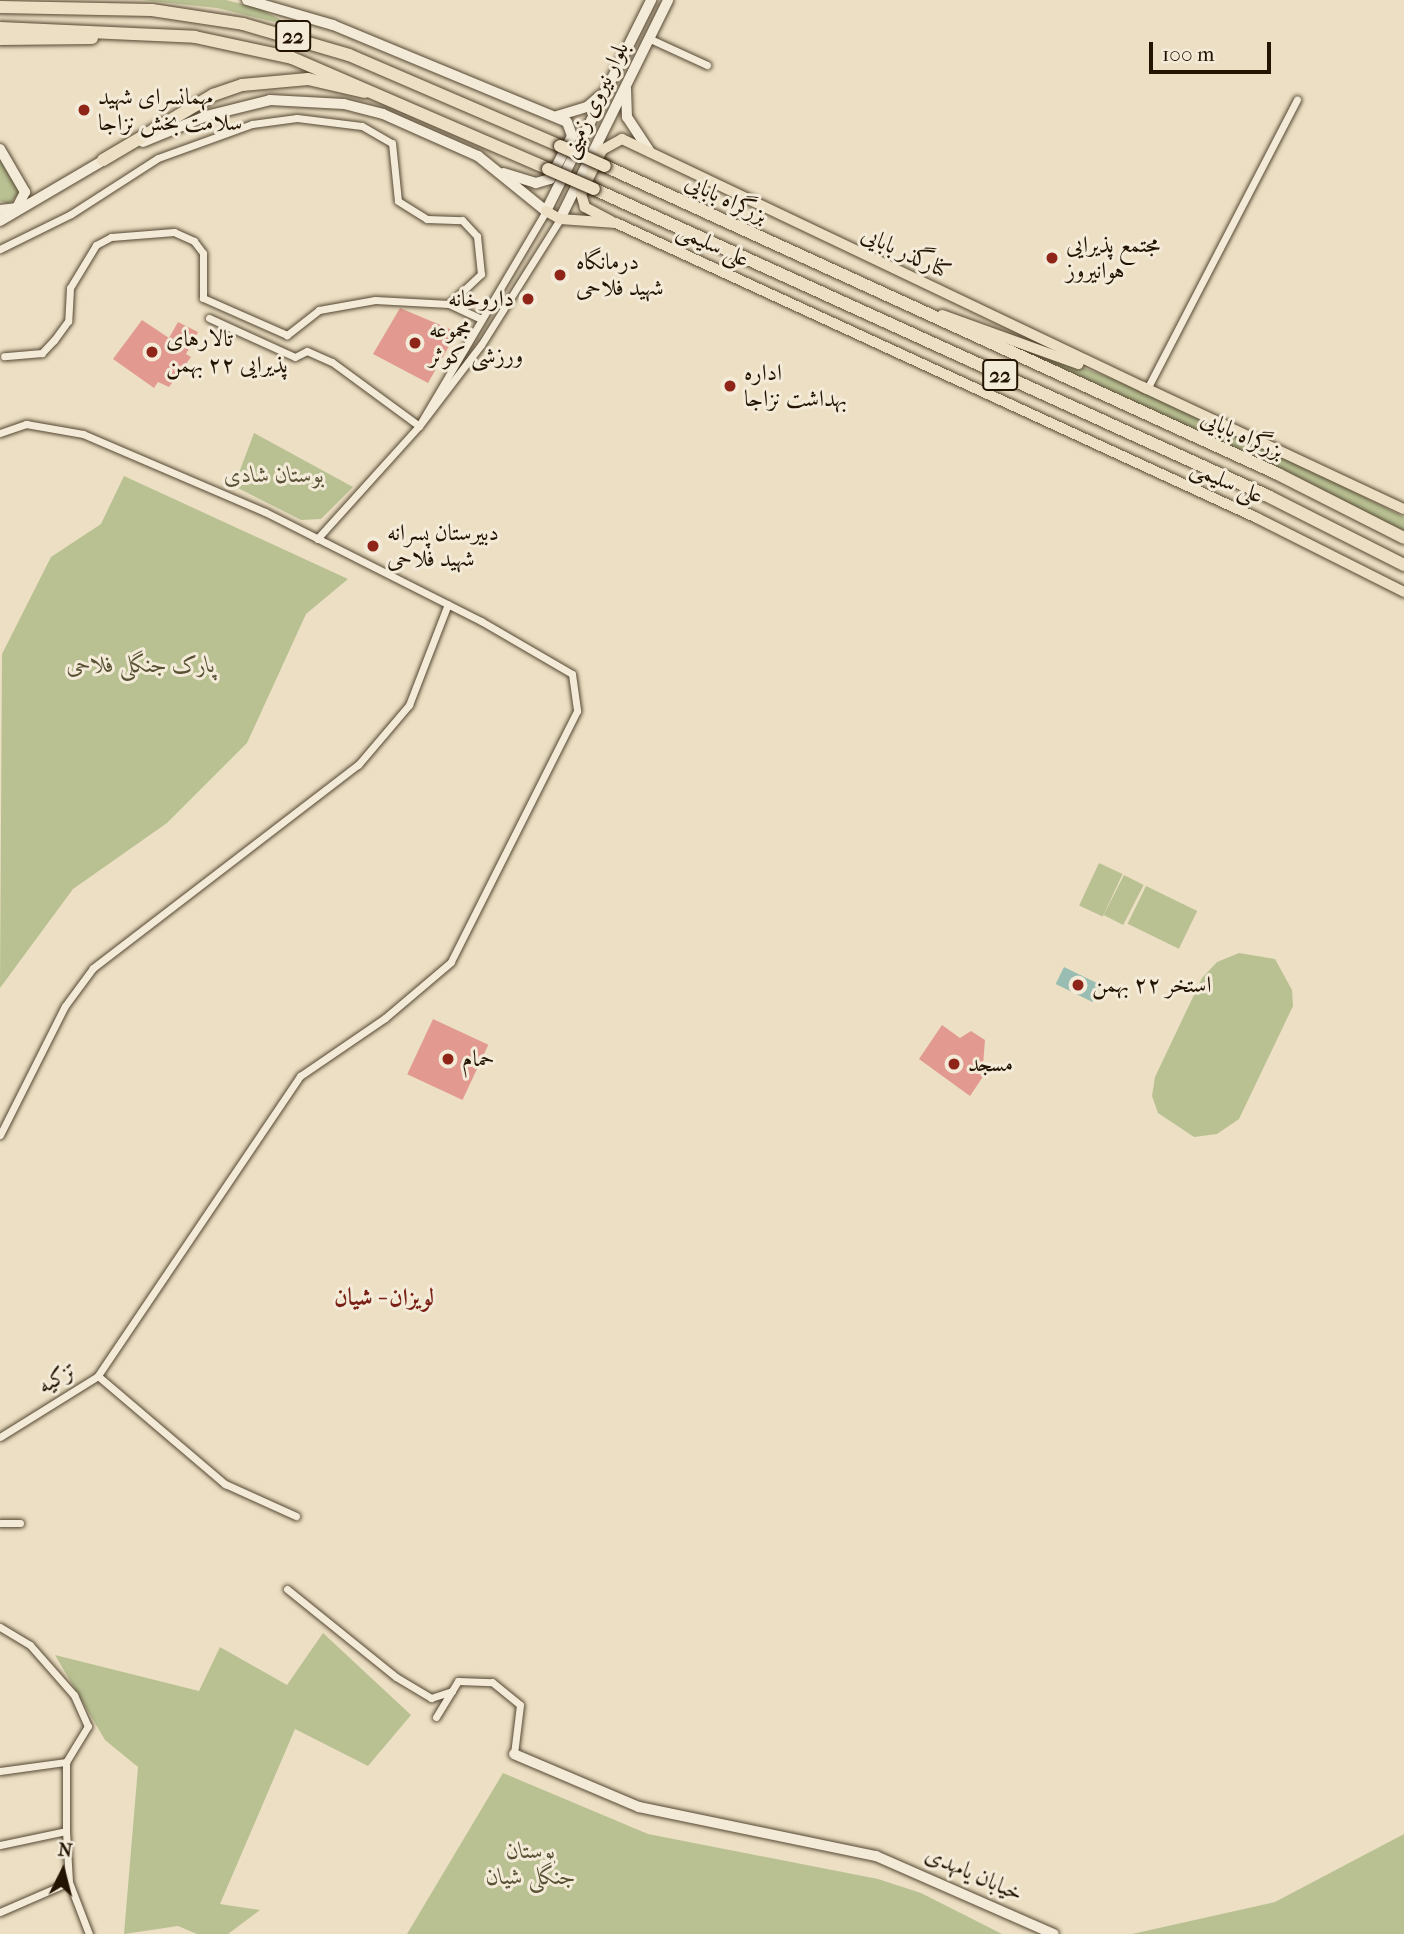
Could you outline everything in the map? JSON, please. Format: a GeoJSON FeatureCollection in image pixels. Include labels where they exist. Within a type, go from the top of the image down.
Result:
{"type":"FeatureCollection","features":[{"type":"Feature","properties":{"kind":"highway","name":"بزرگراه بابایی"},"geometry":{"type":"LineString","coordinates":[[3,7],[152,10],[243,24],[349,55],[605,166],[892,300],[1278,474],[1404,538]]}},
{"type":"Feature","properties":{"kind":"highway","name":"بزرگراه بابایی"},"geometry":{"type":"LineString","coordinates":[[2,38],[155,34],[292,58],[402,102],[1268,496],[1404,565]]}},
{"type":"Feature","properties":{"kind":"highway","name":"بزرگراه بابایی"},"geometry":{"type":"LineString","coordinates":[[2,38],[61,39],[155,34]]}},
{"type":"Feature","properties":{"kind":"highway"},"geometry":{"type":"LineString","coordinates":[[103,160],[213,95],[242,85],[308,79],[402,102]]}},
{"type":"Feature","properties":{"kind":"main road"},"geometry":{"type":"LineString","coordinates":[[249,0],[332,25],[568,122],[572,136],[550,179],[536,183],[498,172]]}},
{"type":"Feature","properties":{"kind":"main road","name":"بلوار نیروی زمینی"},"geometry":{"type":"LineString","coordinates":[[546,211],[651,0]]}},
{"type":"Feature","properties":{"kind":"main road","name":"بلوار نیروی زمینی"},"geometry":{"type":"LineString","coordinates":[[560,219],[668,0]]}},
{"type":"Feature","properties":{"kind":"main road"},"geometry":{"type":"LineString","coordinates":[[627,82],[627,117],[650,152]]}},
{"type":"Feature","properties":{"kind":"main road"},"geometry":{"type":"LineString","coordinates":[[554,117],[587,107],[606,91]]}},
{"type":"Feature","properties":{"kind":"main road","name":"علی سلیمی"},"geometry":{"type":"LineString","coordinates":[[0,221],[17,208],[103,160],[205,116],[270,100],[303,99],[383,114],[478,156],[546,211],[560,219],[617,223],[1257,518],[1404,592]]}},
{"type":"Feature","properties":{"kind":"main road","name":"کنارگذر بابایی"},"geometry":{"type":"LineString","coordinates":[[617,223],[585,207],[581,194],[589,171],[614,140],[650,152],[1147,389]]}},
{"type":"Feature","properties":{"kind":"main road"},"geometry":{"type":"LineString","coordinates":[[0,149],[25,192],[17,208],[0,210]]}},
{"type":"Feature","properties":{"kind":"main road"},"geometry":{"type":"LineString","coordinates":[[892,300],[1147,389],[1404,509]]}},
{"type":"Feature","properties":{"kind":"main road","name":"خیابان یامهدی"},"geometry":{"type":"LineString","coordinates":[[514,1754],[639,1807],[876,1856],[1054,1934]]}},
{"type":"Feature","properties":{"kind":"street"},"geometry":{"type":"LineString","coordinates":[[648,38],[707,65]]}},
{"type":"Feature","properties":{"kind":"street"},"geometry":{"type":"LineString","coordinates":[[1147,389],[1297,100]]}},
{"type":"Feature","properties":{"kind":"street"},"geometry":{"type":"LineString","coordinates":[[0,249],[90,203],[158,158],[252,124],[323,121],[362,126],[392,143],[398,201],[427,219],[462,220],[477,236],[481,274],[449,304]]}},
{"type":"Feature","properties":{"kind":"street"},"geometry":{"type":"LineString","coordinates":[[419,426],[546,211]]}},
{"type":"Feature","properties":{"kind":"street"},"geometry":{"type":"LineString","coordinates":[[317,539],[419,426],[481,345],[560,219]]}},
{"type":"Feature","properties":{"kind":"street"},"geometry":{"type":"LineString","coordinates":[[4,356],[42,353],[54,340],[68,321],[71,288],[96,245],[148,232],[174,232],[194,240],[203,253],[203,298],[287,335],[319,310],[375,300],[449,304],[481,319]]}},
{"type":"Feature","properties":{"kind":"street"},"geometry":{"type":"LineString","coordinates":[[209,318],[295,356],[307,351],[332,362],[419,426]]}},
{"type":"Feature","properties":{"kind":"street"},"geometry":{"type":"LineString","coordinates":[[0,433],[26,424],[83,434],[317,539],[448,604],[572,674],[577,711],[450,961],[385,1018],[300,1076],[99,1376],[225,1484],[296,1516]]}},
{"type":"Feature","properties":{"kind":"street"},"geometry":{"type":"LineString","coordinates":[[0,1135],[65,1006],[93,968],[358,765],[409,705],[448,604]]}},
{"type":"Feature","properties":{"kind":"street","name":"تزکیه"},"geometry":{"type":"LineString","coordinates":[[0,1437],[99,1376]]}},
{"type":"Feature","properties":{"kind":"street"},"geometry":{"type":"LineString","coordinates":[[0,1523],[20,1523]]}},
{"type":"Feature","properties":{"kind":"street"},"geometry":{"type":"LineString","coordinates":[[287,1589],[396,1677],[431,1698],[452,1691]]}},
{"type":"Feature","properties":{"kind":"street"},"geometry":{"type":"LineString","coordinates":[[0,1627],[30,1645],[74,1695],[88,1734],[66,1762],[66,1831],[69,1882],[89,1934]]}},
{"type":"Feature","properties":{"kind":"street"},"geometry":{"type":"LineString","coordinates":[[436,1717],[458,1681],[492,1682],[520,1705],[514,1754]]}},
{"type":"Feature","properties":{"kind":"street"},"geometry":{"type":"LineString","coordinates":[[0,1771],[66,1762]]}},
{"type":"Feature","properties":{"kind":"street"},"geometry":{"type":"LineString","coordinates":[[0,1845],[66,1831]]}},
{"type":"Feature","properties":{"kind":"street"},"geometry":{"type":"LineString","coordinates":[[0,1912],[69,1882]]}},
{"type":"Feature","properties":{"kind":"green space"},"geometry":{"type":"Polygon","coordinates":[[[142,0],[226,0],[258,8],[295,27],[217,8],[142,0]]]}},
{"type":"Feature","properties":{"kind":"green space"},"geometry":{"type":"Polygon","coordinates":[[[0,158],[20,193],[9,204],[0,201],[0,158]]]}},
{"type":"Feature","properties":{"kind":"green space"},"geometry":{"type":"Polygon","coordinates":[[[993,335],[1114,379],[1320,475],[1404,517],[1404,531],[993,335]]]}},
{"type":"Feature","properties":{"kind":"green space","name":"بوستان شادی"},"geometry":{"type":"Polygon","coordinates":[[[254,433],[353,487],[321,519],[301,520],[234,486],[254,433]]]}},
{"type":"Feature","properties":{"kind":"green space","name":"پارک جنگلی فلاحی"},"geometry":{"type":"Polygon","coordinates":[[[124,476],[348,579],[306,614],[247,743],[167,823],[73,889],[0,988],[2,654],[51,557],[101,524],[124,476]]]}},
{"type":"Feature","properties":{"kind":"green space"},"geometry":{"type":"Polygon","coordinates":[[[1099,863],[1123,874],[1103,917],[1079,906],[1099,863]]]}},
{"type":"Feature","properties":{"kind":"green space"},"geometry":{"type":"Polygon","coordinates":[[[1124,875],[1144,885],[1123,925],[1104,915],[1124,875]]]}},
{"type":"Feature","properties":{"kind":"green space"},"geometry":{"type":"Polygon","coordinates":[[[1146,886],[1197,911],[1179,949],[1128,924],[1146,886]]]}},
{"type":"Feature","properties":{"kind":"green space"},"geometry":{"type":"Polygon","coordinates":[[[1239,953],[1275,959],[1292,990],[1293,1006],[1239,1119],[1217,1134],[1194,1137],[1158,1113],[1152,1096],[1155,1077],[1202,978],[1217,962],[1239,953]]]}},
{"type":"Feature","properties":{"kind":"green space"},"geometry":{"type":"Polygon","coordinates":[[[323,1633],[411,1715],[368,1766],[295,1729],[220,1904],[260,1910],[228,1934],[197,1934],[178,1926],[124,1934],[138,1767],[105,1740],[55,1655],[199,1691],[220,1647],[287,1685],[323,1633]]]}},
{"type":"Feature","properties":{"kind":"green space","name":"بوستان جنگلی شیان"},"geometry":{"type":"Polygon","coordinates":[[[503,1773],[648,1834],[878,1879],[921,1893],[1002,1934],[407,1934],[503,1773]]]}},
{"type":"Feature","properties":{"kind":"green space"},"geometry":{"type":"Polygon","coordinates":[[[1404,1834],[1404,1934],[1132,1934],[1275,1902],[1404,1834]]]}},
{"type":"Feature","properties":{"kind":"water","name":"استخر ۲۲ بهمن"},"geometry":{"type":"Polygon","coordinates":[[[1064,967],[1101,985],[1093,1002],[1056,984],[1064,967]]]}},
{"type":"Feature","properties":{"kind":"building","name":"مجموعه ورزشی کوثر"},"geometry":{"type":"Polygon","coordinates":[[[400,308],[457,332],[428,383],[373,354],[400,308]]]}},
{"type":"Feature","properties":{"kind":"building","name":"تالارهای پذیرایی ۲۲ بهمن"},"geometry":{"type":"Polygon","coordinates":[[[142,320],[169,338],[178,322],[198,332],[186,354],[191,357],[169,387],[158,382],[154,388],[113,359],[142,320]]]}},
{"type":"Feature","properties":{"kind":"building","name":"حمام"},"geometry":{"type":"Polygon","coordinates":[[[433,1019],[488,1045],[463,1100],[407,1074],[433,1019]]]}},
{"type":"Feature","properties":{"kind":"building","name":"مسجد"},"geometry":{"type":"Polygon","coordinates":[[[942,1025],[960,1038],[971,1031],[985,1040],[982,1078],[970,1096],[919,1059],[942,1025]]]}},
{"type":"Feature","properties":{"kind":"place","name":"مهمانسرای شهید سلامت بخش نزاجا"},"geometry":{"type":"Point","coordinates":[84,110]}},
{"type":"Feature","properties":{"kind":"place","name":"مجتمع پذیرایی هوانیروز"},"geometry":{"type":"Point","coordinates":[1052,258]}},
{"type":"Feature","properties":{"kind":"place","name":"درمانگاه شهید فلاحی"},"geometry":{"type":"Point","coordinates":[560,275]}},
{"type":"Feature","properties":{"kind":"place","name":"داروخانه"},"geometry":{"type":"Point","coordinates":[528,299]}},
{"type":"Feature","properties":{"kind":"place","name":"مجموعه ورزشی کوثر"},"geometry":{"type":"Point","coordinates":[415,343]}},
{"type":"Feature","properties":{"kind":"place","name":"تالارهای پذیرایی ۲۲ بهمن"},"geometry":{"type":"Point","coordinates":[152,352]}},
{"type":"Feature","properties":{"kind":"place","name":"اداره بهداشت نزاجا"},"geometry":{"type":"Point","coordinates":[730,386]}},
{"type":"Feature","properties":{"kind":"place","name":"دبیرستان پسرانه شهید فلاحی"},"geometry":{"type":"Point","coordinates":[373,546]}},
{"type":"Feature","properties":{"kind":"place","name":"استخر ۲۲ بهمن"},"geometry":{"type":"Point","coordinates":[1078,985]}},
{"type":"Feature","properties":{"kind":"place","name":"حمام"},"geometry":{"type":"Point","coordinates":[448,1059]}},
{"type":"Feature","properties":{"kind":"place","name":"مسجد"},"geometry":{"type":"Point","coordinates":[954,1064]}},
{"type":"Feature","properties":{"kind":"district","name":"لویزان - شیان"},"geometry":{"type":"Point","coordinates":[384,1298]}}]}
